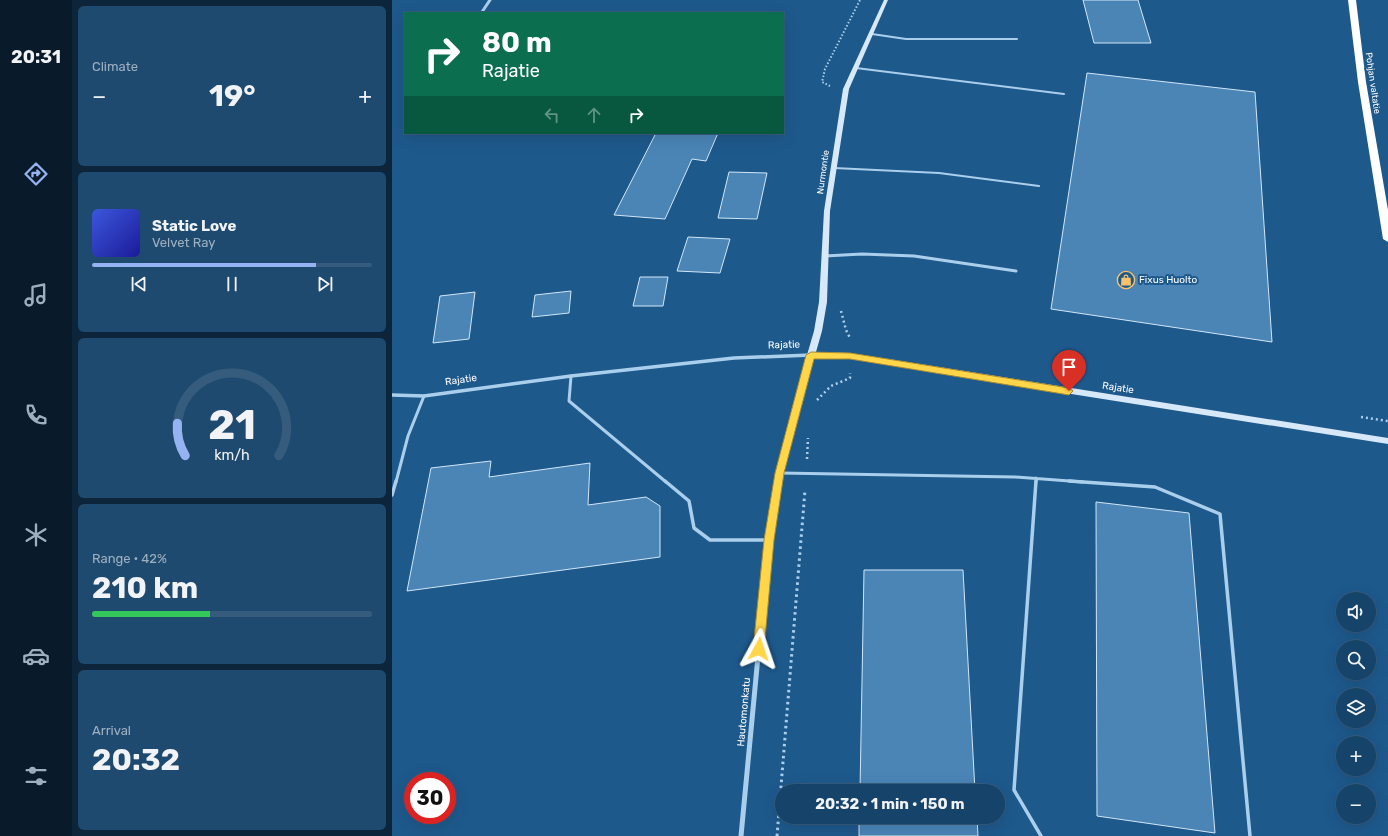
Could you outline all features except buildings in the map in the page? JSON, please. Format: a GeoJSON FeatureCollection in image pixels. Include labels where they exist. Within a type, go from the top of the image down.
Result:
{"type":"FeatureCollection","features":[{"type":"Feature","properties":{"kind":"highway","name":"Pohjan valtatie"},"geometry":{"type":"LineString","coordinates":[[1352,0],[1362,82],[1388,239]]}},
{"type":"Feature","properties":{"kind":"street"},"geometry":{"type":"LineString","coordinates":[[482,12],[490,0]]}},
{"type":"Feature","properties":{"kind":"street","name":"Nurmontie"},"geometry":{"type":"LineString","coordinates":[[811,355],[824,302],[827,211],[832,168],[846,89],[886,0]]}},
{"type":"Feature","properties":{"kind":"street","name":"Rajatie"},"geometry":{"type":"LineString","coordinates":[[392,395],[424,396],[571,376],[734,358],[811,355],[850,356],[1388,441]]}},
{"type":"Feature","properties":{"kind":"street","name":"Hautomonkatu"},"geometry":{"type":"LineString","coordinates":[[741,836],[769,540],[780,473],[811,355]]}},
{"type":"Feature","properties":{"kind":"lane"},"geometry":{"type":"LineString","coordinates":[[872,34],[906,39],[1017,39]]}},
{"type":"Feature","properties":{"kind":"lane"},"geometry":{"type":"LineString","coordinates":[[856,68],[1064,94]]}},
{"type":"Feature","properties":{"kind":"lane"},"geometry":{"type":"LineString","coordinates":[[832,168],[939,174],[1039,186]]}},
{"type":"Feature","properties":{"kind":"lane"},"geometry":{"type":"LineString","coordinates":[[825,256],[862,254],[914,256],[1016,271]]}},
{"type":"Feature","properties":{"kind":"lane"},"geometry":{"type":"LineString","coordinates":[[571,376],[569,401],[689,501],[694,528],[710,540],[769,540]]}},
{"type":"Feature","properties":{"kind":"lane"},"geometry":{"type":"LineString","coordinates":[[392,495],[408,436],[424,396]]}},
{"type":"Feature","properties":{"kind":"lane"},"geometry":{"type":"LineString","coordinates":[[780,473],[1036,478],[1155,487],[1220,514],[1250,836]]}},
{"type":"Feature","properties":{"kind":"lane"},"geometry":{"type":"LineString","coordinates":[[1036,478],[1014,790],[1041,836]]}},
{"type":"Feature","properties":{"kind":"path"},"geometry":{"type":"LineString","coordinates":[[846,89],[832,87],[822,82],[826,69],[860,0]]}},
{"type":"Feature","properties":{"kind":"path"},"geometry":{"type":"LineString","coordinates":[[815,405],[818,399],[832,386],[850,378],[850,337],[846,330],[841,311]]}},
{"type":"Feature","properties":{"kind":"path"},"geometry":{"type":"LineString","coordinates":[[777,836],[809,431]]}},
{"type":"Feature","properties":{"kind":"place","name":"Fixus Huolto"},"geometry":{"type":"Point","coordinates":[1126,280]}},
{"type":"Feature","properties":{"kind":"route"},"geometry":{"type":"LineString","coordinates":[[759,649],[769,540],[780,473],[811,355],[850,356],[1069,391]]}}]}
